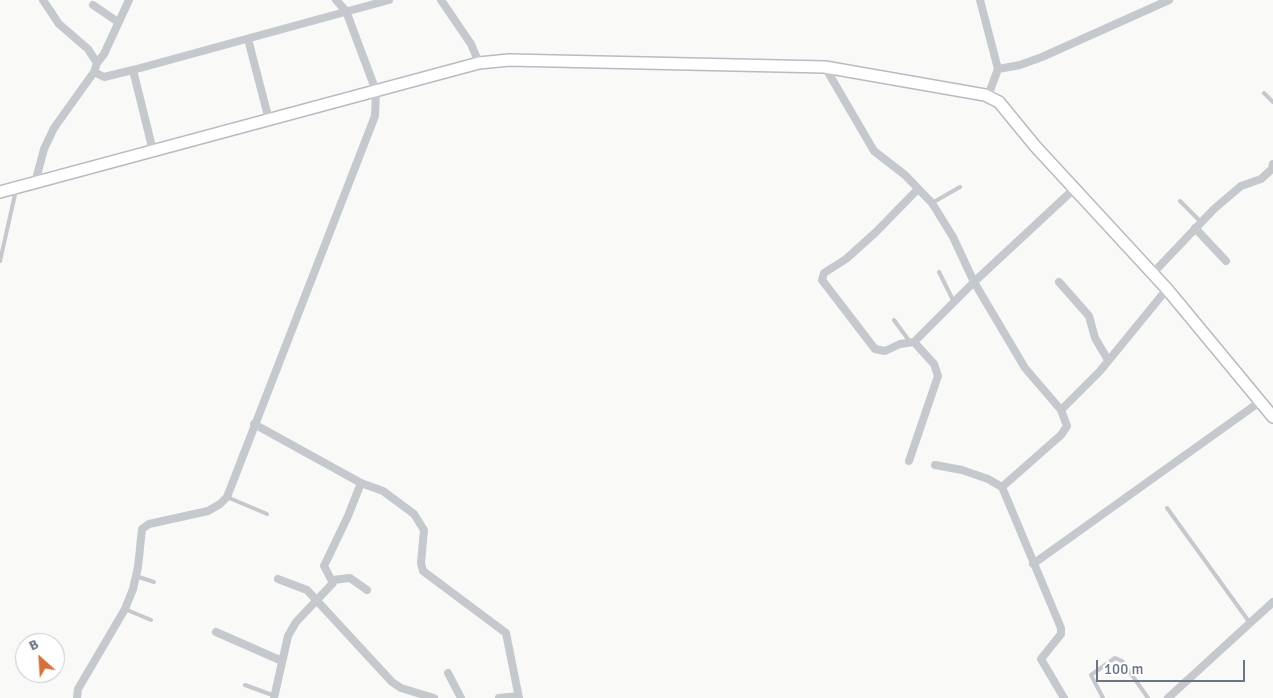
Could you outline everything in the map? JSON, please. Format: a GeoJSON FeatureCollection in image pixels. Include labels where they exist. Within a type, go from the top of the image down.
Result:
{"type":"FeatureCollection","features":[{"type":"Feature","properties":{"kind":"street"},"geometry":{"type":"LineString","coordinates":[[44,0],[59,24],[88,49],[97,63]]}},
{"type":"Feature","properties":{"kind":"street"},"geometry":{"type":"LineString","coordinates":[[34,183],[44,149],[54,128],[94,72],[129,0]]}},
{"type":"Feature","properties":{"kind":"street"},"geometry":{"type":"LineString","coordinates":[[77,698],[78,689],[125,609],[136,576],[142,529],[144,526],[208,511],[227,498],[254,424],[375,116],[376,91],[346,11],[336,0]]}},
{"type":"Feature","properties":{"kind":"street"},"geometry":{"type":"LineString","coordinates":[[94,72],[102,77],[133,70],[389,0]]}},
{"type":"Feature","properties":{"kind":"street"},"geometry":{"type":"LineString","coordinates":[[441,0],[471,44],[479,63]]}},
{"type":"Feature","properties":{"kind":"street"},"geometry":{"type":"LineString","coordinates":[[980,0],[998,69],[988,96]]}},
{"type":"Feature","properties":{"kind":"street"},"geometry":{"type":"LineString","coordinates":[[998,69],[1027,62],[1169,0]]}},
{"type":"Feature","properties":{"kind":"street"},"geometry":{"type":"LineString","coordinates":[[93,5],[118,22]]}},
{"type":"Feature","properties":{"kind":"street"},"geometry":{"type":"LineString","coordinates":[[248,39],[270,120]]}},
{"type":"Feature","properties":{"kind":"street"},"geometry":{"type":"LineString","coordinates":[[0,192],[479,63],[509,60],[824,67],[988,96],[999,102],[1074,190],[1166,289],[1273,417]]}},
{"type":"Feature","properties":{"kind":"street"},"geometry":{"type":"LineString","coordinates":[[824,67],[874,150],[905,175],[917,190],[932,203],[953,237],[974,282],[1025,368],[1061,410],[1067,426],[1061,435],[1002,487]]}},
{"type":"Feature","properties":{"kind":"street"},"geometry":{"type":"LineString","coordinates":[[133,70],[154,151]]}},
{"type":"Feature","properties":{"kind":"street"},"geometry":{"type":"LineString","coordinates":[[1152,274],[1201,222],[1241,186],[1261,179],[1272,169],[1273,164]]}},
{"type":"Feature","properties":{"kind":"street"},"geometry":{"type":"LineString","coordinates":[[917,190],[876,232],[846,259],[824,273],[822,280],[875,349],[885,351],[900,344],[912,342],[1074,190]]}},
{"type":"Feature","properties":{"kind":"street"},"geometry":{"type":"LineString","coordinates":[[1195,228],[1226,262]]}},
{"type":"Feature","properties":{"kind":"street"},"geometry":{"type":"LineString","coordinates":[[1059,282],[1089,316],[1096,338],[1108,360]]}},
{"type":"Feature","properties":{"kind":"street"},"geometry":{"type":"LineString","coordinates":[[1061,410],[1108,360],[1166,289]]}},
{"type":"Feature","properties":{"kind":"street"},"geometry":{"type":"LineString","coordinates":[[909,461],[938,376],[934,364],[912,342]]}},
{"type":"Feature","properties":{"kind":"street"},"geometry":{"type":"LineString","coordinates":[[1033,564],[1261,401]]}},
{"type":"Feature","properties":{"kind":"street"},"geometry":{"type":"LineString","coordinates":[[254,424],[361,483],[383,491],[409,510],[423,525],[422,567],[426,575],[506,633],[518,697],[499,698]]}},
{"type":"Feature","properties":{"kind":"street"},"geometry":{"type":"LineString","coordinates":[[935,465],[962,470],[988,479],[1002,487],[1062,631],[1041,657],[1041,662],[1064,698]]}},
{"type":"Feature","properties":{"kind":"street"},"geometry":{"type":"LineString","coordinates":[[333,580],[324,566],[345,523],[361,483]]}},
{"type":"Feature","properties":{"kind":"street"},"geometry":{"type":"LineString","coordinates":[[333,580],[350,578],[367,590]]}},
{"type":"Feature","properties":{"kind":"street"},"geometry":{"type":"LineString","coordinates":[[278,579],[307,590],[392,682],[401,688],[434,698]]}},
{"type":"Feature","properties":{"kind":"street"},"geometry":{"type":"LineString","coordinates":[[274,697],[288,636],[296,622],[331,586],[333,580]]}},
{"type":"Feature","properties":{"kind":"street"},"geometry":{"type":"LineString","coordinates":[[1168,698],[1273,602]]}},
{"type":"Feature","properties":{"kind":"street"},"geometry":{"type":"LineString","coordinates":[[216,632],[282,661]]}},
{"type":"Feature","properties":{"kind":"street"},"geometry":{"type":"LineString","coordinates":[[448,673],[461,698]]}},
{"type":"Feature","properties":{"kind":"lane"},"geometry":{"type":"LineString","coordinates":[[1264,93],[1273,102]]}},
{"type":"Feature","properties":{"kind":"lane"},"geometry":{"type":"LineString","coordinates":[[932,203],[960,187]]}},
{"type":"Feature","properties":{"kind":"lane"},"geometry":{"type":"LineString","coordinates":[[0,261],[16,188]]}},
{"type":"Feature","properties":{"kind":"lane"},"geometry":{"type":"LineString","coordinates":[[1180,200],[1201,222]]}},
{"type":"Feature","properties":{"kind":"lane"},"geometry":{"type":"LineString","coordinates":[[939,272],[954,302]]}},
{"type":"Feature","properties":{"kind":"lane"},"geometry":{"type":"LineString","coordinates":[[894,320],[912,342]]}},
{"type":"Feature","properties":{"kind":"lane"},"geometry":{"type":"LineString","coordinates":[[227,498],[267,514]]}},
{"type":"Feature","properties":{"kind":"lane"},"geometry":{"type":"LineString","coordinates":[[1167,508],[1250,623]]}},
{"type":"Feature","properties":{"kind":"lane"},"geometry":{"type":"LineString","coordinates":[[136,576],[154,582]]}},
{"type":"Feature","properties":{"kind":"lane"},"geometry":{"type":"LineString","coordinates":[[125,609],[151,620]]}},
{"type":"Feature","properties":{"kind":"lane"},"geometry":{"type":"LineString","coordinates":[[1103,698],[1091,675],[1115,658],[1122,661],[1148,698]]}},
{"type":"Feature","properties":{"kind":"lane"},"geometry":{"type":"LineString","coordinates":[[245,685],[274,697]]}}]}
